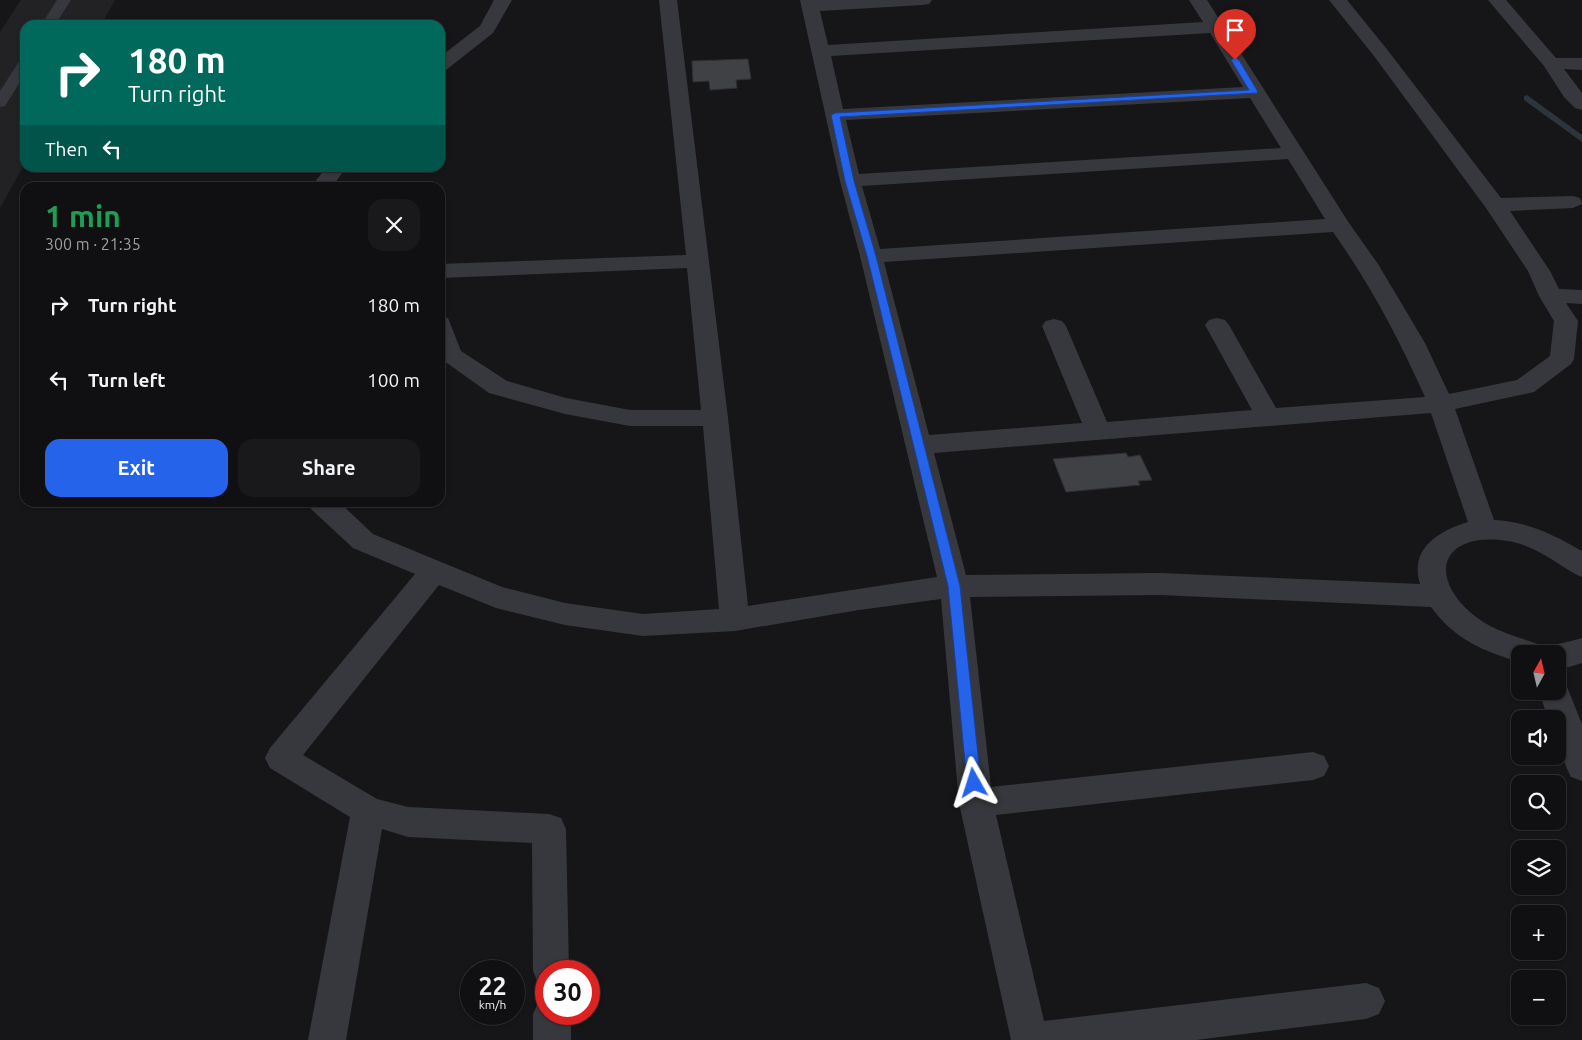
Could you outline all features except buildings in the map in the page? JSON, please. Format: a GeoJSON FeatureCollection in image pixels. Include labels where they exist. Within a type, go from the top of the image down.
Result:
{"type":"FeatureCollection","features":[{"type":"Feature","properties":{"kind":"street"},"geometry":{"type":"LineString","coordinates":[[445,62],[487,29],[502,0]]}},
{"type":"Feature","properties":{"kind":"street"},"geometry":{"type":"LineString","coordinates":[[668,0],[715,418],[735,620]]}},
{"type":"Feature","properties":{"kind":"street"},"geometry":{"type":"LineString","coordinates":[[923,0],[809,3],[850,181],[872,256],[954,586],[976,803],[1030,1040]]}},
{"type":"Feature","properties":{"kind":"street"},"geometry":{"type":"LineString","coordinates":[[1198,0],[1254,92],[1367,264],[1413,343],[1441,404],[1484,530]]}},
{"type":"Feature","properties":{"kind":"street"},"geometry":{"type":"LineString","coordinates":[[918,445],[1441,404],[1526,386],[1562,360],[1566,321],[1550,296],[1539,271],[1495,204],[1380,52],[1338,0]]}},
{"type":"Feature","properties":{"kind":"street"},"geometry":{"type":"LineString","coordinates":[[1497,0],[1551,63],[1571,94],[1582,104]]}},
{"type":"Feature","properties":{"kind":"street"},"geometry":{"type":"LineString","coordinates":[[820,52],[1216,27]]}},
{"type":"Feature","properties":{"kind":"street"},"geometry":{"type":"LineString","coordinates":[[1551,63],[1582,64]]}},
{"type":"Feature","properties":{"kind":"street"},"geometry":{"type":"LineString","coordinates":[[835,115],[1254,92]]}},
{"type":"Feature","properties":{"kind":"street"},"geometry":{"type":"LineString","coordinates":[[850,181],[1294,154]]}},
{"type":"Feature","properties":{"kind":"street"},"geometry":{"type":"LineString","coordinates":[[325,182],[333,172]]}},
{"type":"Feature","properties":{"kind":"street"},"geometry":{"type":"LineString","coordinates":[[1495,204],[1573,202]]}},
{"type":"Feature","properties":{"kind":"street"},"geometry":{"type":"LineString","coordinates":[[872,256],[1340,225]]}},
{"type":"Feature","properties":{"kind":"street"},"geometry":{"type":"LineString","coordinates":[[445,271],[698,261]]}},
{"type":"Feature","properties":{"kind":"street"},"geometry":{"type":"LineString","coordinates":[[1550,296],[1582,297]]}},
{"type":"Feature","properties":{"kind":"street"},"geometry":{"type":"LineString","coordinates":[[1217,325],[1269,418]]}},
{"type":"Feature","properties":{"kind":"street"},"geometry":{"type":"LineString","coordinates":[[1054,326],[1098,430]]}},
{"type":"Feature","properties":{"kind":"street"},"geometry":{"type":"LineString","coordinates":[[445,340],[450,356],[498,387],[565,406],[630,418],[715,418]]}},
{"type":"Feature","properties":{"kind":"street"},"geometry":{"type":"LineString","coordinates":[[327,507],[363,541],[496,597],[565,614],[643,626],[735,620],[859,599],[954,586],[1160,584],[1439,596]]}},
{"type":"Feature","properties":{"kind":"street"},"geometry":{"type":"LineString","coordinates":[[1511,649],[1480,635],[1455,617],[1439,596],[1431,576],[1433,558],[1444,544],[1461,534],[1484,530],[1510,532],[1539,540],[1566,553],[1582,566]]}},
{"type":"Feature","properties":{"kind":"street"},"geometry":{"type":"LineString","coordinates":[[434,571],[280,758],[368,811],[408,822],[549,829],[551,960]]}},
{"type":"Feature","properties":{"kind":"street"},"geometry":{"type":"LineString","coordinates":[[1566,655],[1582,650]]}},
{"type":"Feature","properties":{"kind":"street"},"geometry":{"type":"LineString","coordinates":[[1557,700],[1582,767]]}},
{"type":"Feature","properties":{"kind":"street"},"geometry":{"type":"LineString","coordinates":[[976,803],[1313,766]]}},
{"type":"Feature","properties":{"kind":"street"},"geometry":{"type":"LineString","coordinates":[[327,1040],[368,811]]}},
{"type":"Feature","properties":{"kind":"street"},"geometry":{"type":"LineString","coordinates":[[1042,1040],[1366,1001]]}},
{"type":"Feature","properties":{"kind":"street"},"geometry":{"type":"LineString","coordinates":[[552,1025],[552,1040]]}},
{"type":"Feature","properties":{"kind":"lane"},"geometry":{"type":"LineString","coordinates":[[51,20],[64,0]]}},
{"type":"Feature","properties":{"kind":"lane"},"geometry":{"type":"LineString","coordinates":[[0,103],[20,71]]}},
{"type":"Feature","properties":{"kind":"shaded area"},"geometry":{"type":"Polygon","coordinates":[[[21,0],[115,0],[104,20],[20,20],[20,172],[0,208],[0,32],[21,0]]]}},
{"type":"Feature","properties":{"kind":"waterway"},"geometry":{"type":"LineString","coordinates":[[1527,98],[1582,139]]}},
{"type":"Feature","properties":{"kind":"route"},"geometry":{"type":"LineString","coordinates":[[974,783],[954,586],[872,256],[850,181],[835,115],[1254,92],[1235,60]]}}]}
